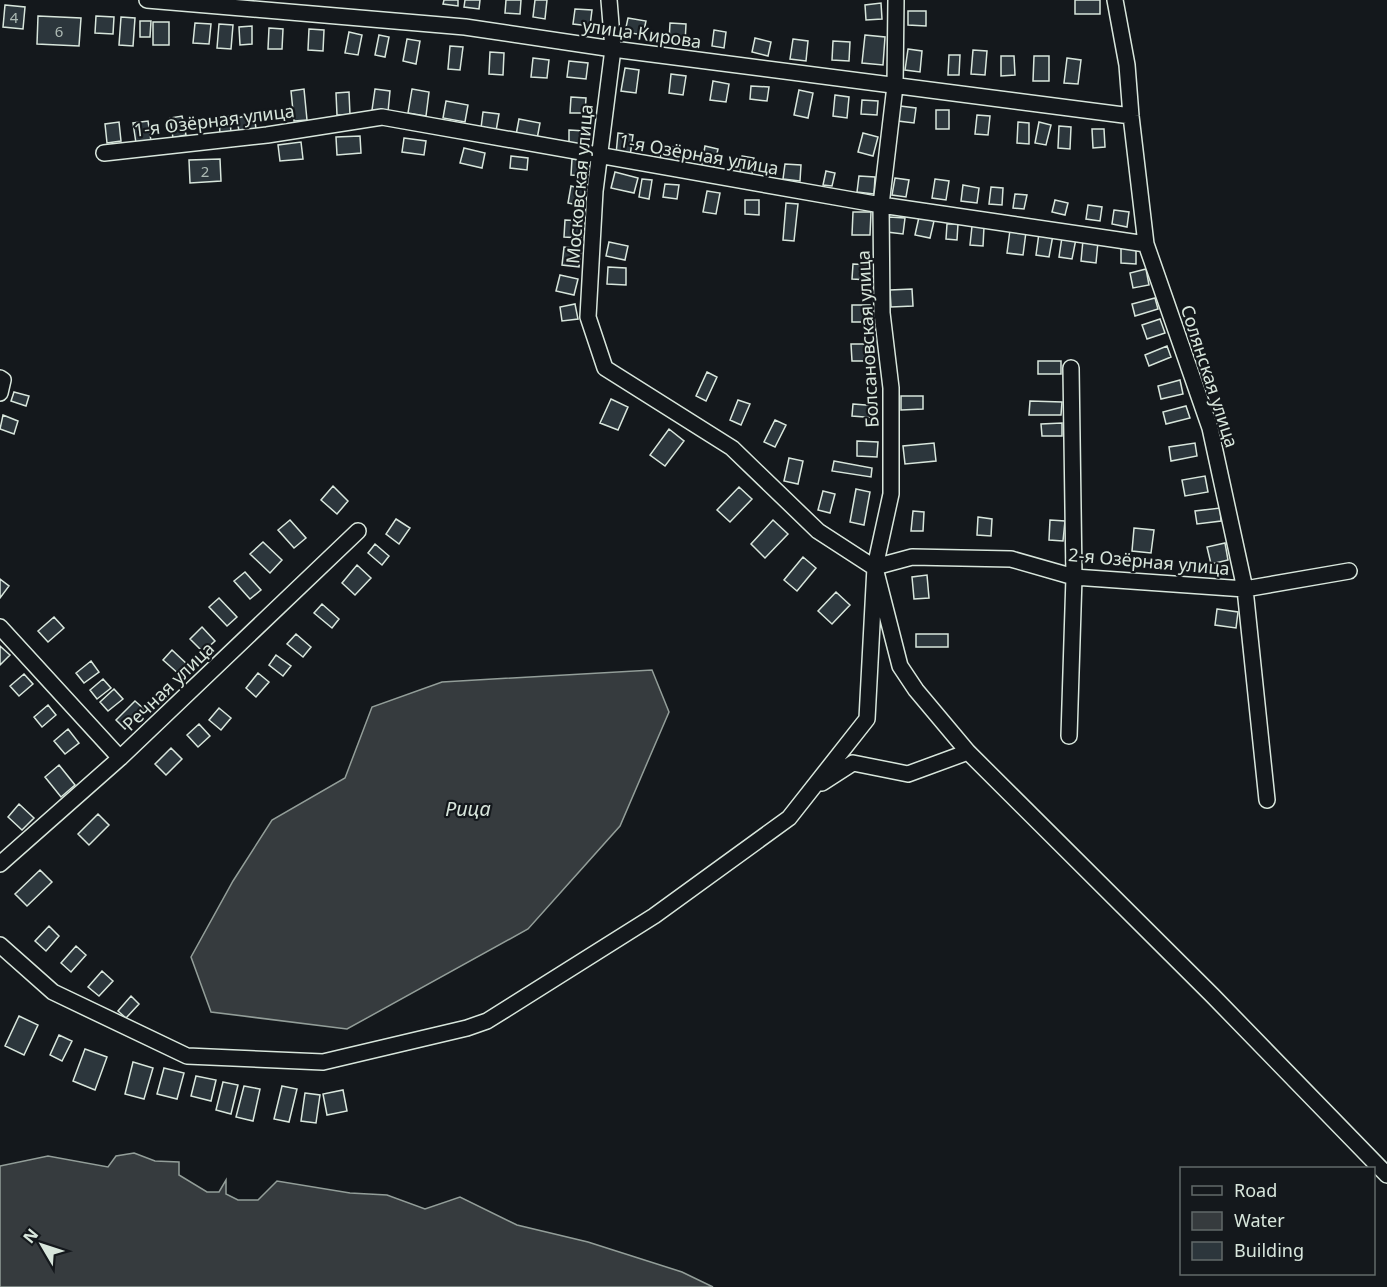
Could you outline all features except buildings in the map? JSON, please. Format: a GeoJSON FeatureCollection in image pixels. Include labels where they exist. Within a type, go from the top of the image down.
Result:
{"type":"FeatureCollection","features":[{"type":"Feature","properties":{"kind":"street","name":"улица Кирова"},"geometry":{"type":"LineString","coordinates":[[147,0],[465,27],[613,49],[1131,116]]}},
{"type":"Feature","properties":{"kind":"street","name":"Московская улица"},"geometry":{"type":"LineString","coordinates":[[609,0],[613,49],[595,191],[588,317],[605,368],[732,447],[818,531],[875,567]]}},
{"type":"Feature","properties":{"kind":"street","name":"Болсановская улица"},"geometry":{"type":"LineString","coordinates":[[0,945],[53,992],[187,1056],[323,1062],[467,1028],[487,1021],[654,916],[789,818],[867,719],[875,567],[891,494],[891,388],[882,313],[882,205],[895,86],[896,0]]}},
{"type":"Feature","properties":{"kind":"street","name":"Солянская улица"},"geometry":{"type":"LineString","coordinates":[[1115,0],[1127,65],[1146,243],[1210,428],[1245,589],[1267,800]]}},
{"type":"Feature","properties":{"kind":"street","name":"1-я Озёрная улица"},"geometry":{"type":"LineString","coordinates":[[104,153],[267,135],[382,117],[882,205],[1146,243]]}},
{"type":"Feature","properties":{"kind":"street"},"geometry":{"type":"LineString","coordinates":[[1069,736],[1074,577],[1071,368]]}},
{"type":"Feature","properties":{"kind":"street"},"geometry":{"type":"LineString","coordinates":[[0,378],[3,380],[0,393]]}},
{"type":"Feature","properties":{"kind":"street","name":"Речная улица"},"geometry":{"type":"LineString","coordinates":[[0,864],[120,758],[358,531]]}},
{"type":"Feature","properties":{"kind":"street","name":"2-я Озёрная улица"},"geometry":{"type":"LineString","coordinates":[[875,567],[912,557],[1011,559],[1074,577],[1245,589],[1349,571]]}},
{"type":"Feature","properties":{"kind":"street"},"geometry":{"type":"LineString","coordinates":[[875,567],[900,666],[916,690],[968,752],[1212,995],[1387,1175]]}},
{"type":"Feature","properties":{"kind":"street"},"geometry":{"type":"LineString","coordinates":[[0,627],[120,758]]}},
{"type":"Feature","properties":{"kind":"street"},"geometry":{"type":"LineString","coordinates":[[812,789],[853,763],[908,774],[968,752]]}},
{"type":"Feature","properties":{"kind":"water","name":"Рица"},"geometry":{"type":"Polygon","coordinates":[[[652,670],[669,712],[620,826],[528,929],[347,1029],[211,1012],[191,957],[233,881],[272,820],[345,778],[372,707],[442,682],[652,670]]]}},
{"type":"Feature","properties":{"kind":"water"},"geometry":{"type":"Polygon","coordinates":[[[134,1153],[155,1161],[179,1162],[179,1175],[207,1192],[219,1192],[226,1180],[226,1194],[238,1200],[258,1200],[277,1181],[350,1193],[387,1195],[425,1209],[460,1197],[517,1225],[588,1242],[682,1272],[713,1287],[0,1287],[0,1166],[48,1156],[108,1167],[116,1156],[134,1153]]]}}]}
